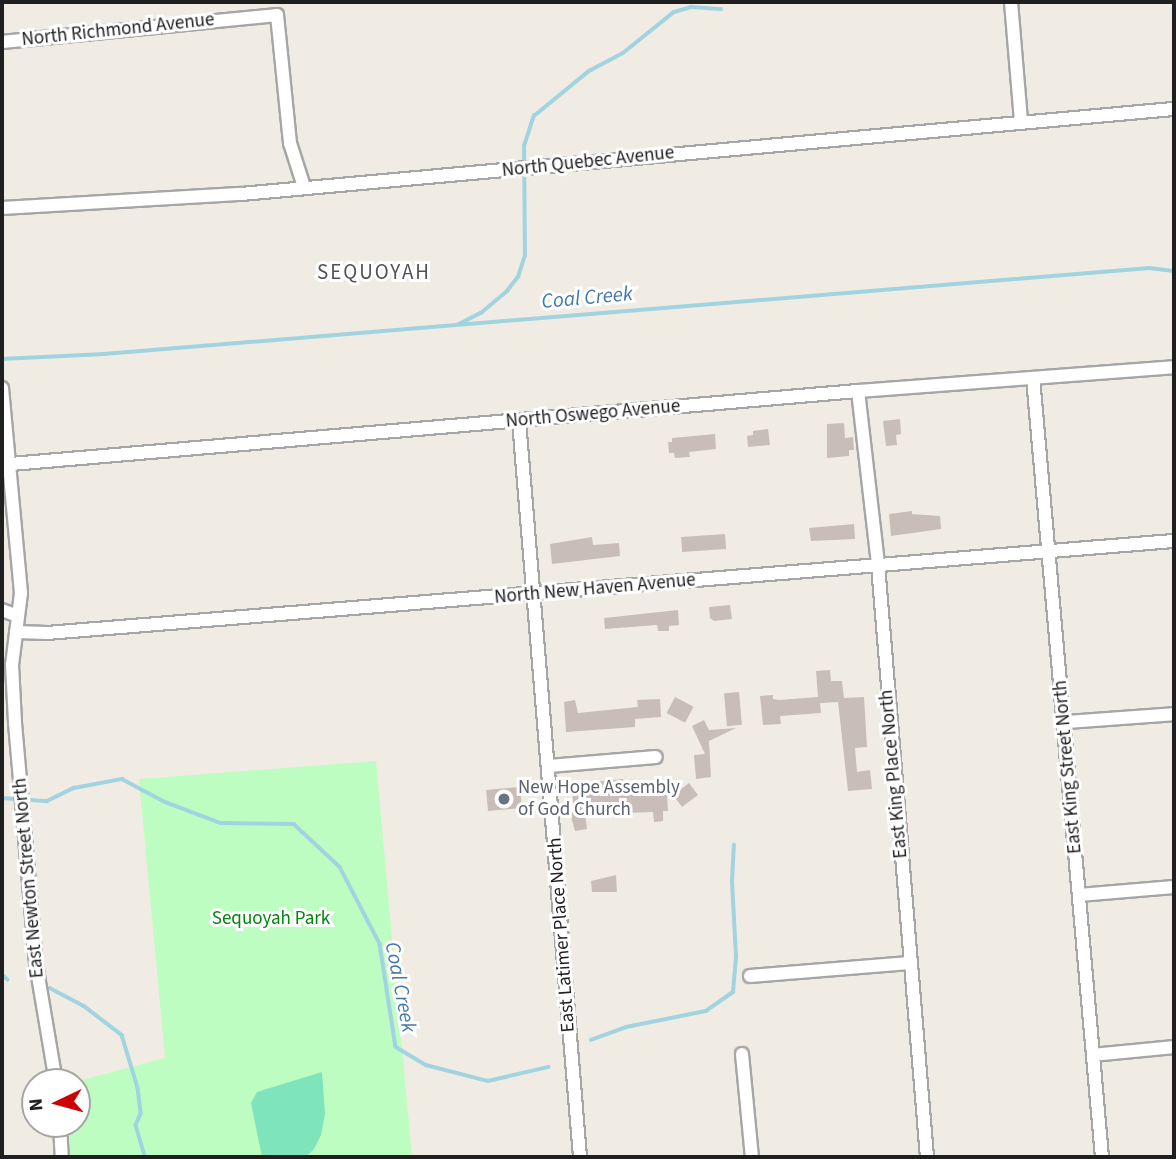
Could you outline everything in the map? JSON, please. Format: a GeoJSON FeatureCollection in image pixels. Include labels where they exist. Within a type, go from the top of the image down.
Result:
{"type":"FeatureCollection","features":[{"type":"Feature","properties":{"kind":"street"},"geometry":{"type":"LineString","coordinates":[[1011,2],[1021,121]]}},
{"type":"Feature","properties":{"kind":"street","name":"North Richmond Avenue"},"geometry":{"type":"LineString","coordinates":[[2,42],[277,15],[289,143],[304,187]]}},
{"type":"Feature","properties":{"kind":"street","name":"North Quebec Avenue"},"geometry":{"type":"LineString","coordinates":[[2,208],[241,194],[1174,109]]}},
{"type":"Feature","properties":{"kind":"street","name":"North Oswego Avenue"},"geometry":{"type":"LineString","coordinates":[[11,464],[858,391],[1174,367]]}},
{"type":"Feature","properties":{"kind":"street","name":"East King Street North"},"geometry":{"type":"LineString","coordinates":[[1033,378],[1066,722],[1102,1157]]}},
{"type":"Feature","properties":{"kind":"street","name":"East Newton Street North"},"geometry":{"type":"LineString","coordinates":[[2,387],[22,593],[12,665],[15,723],[36,964],[54,1068]]}},
{"type":"Feature","properties":{"kind":"street","name":"East King Place North"},"geometry":{"type":"LineString","coordinates":[[858,391],[878,565],[927,1157]]}},
{"type":"Feature","properties":{"kind":"street","name":"East Latimer Place North"},"geometry":{"type":"LineString","coordinates":[[519,421],[580,1157]]}},
{"type":"Feature","properties":{"kind":"street","name":"North New Haven Avenue"},"geometry":{"type":"LineString","coordinates":[[16,632],[47,633],[1174,541]]}},
{"type":"Feature","properties":{"kind":"street"},"geometry":{"type":"LineString","coordinates":[[2,610],[18,616]]}},
{"type":"Feature","properties":{"kind":"street"},"geometry":{"type":"LineString","coordinates":[[1066,722],[1174,713]]}},
{"type":"Feature","properties":{"kind":"street"},"geometry":{"type":"LineString","coordinates":[[549,766],[656,757]]}},
{"type":"Feature","properties":{"kind":"street"},"geometry":{"type":"LineString","coordinates":[[1079,895],[1174,887]]}},
{"type":"Feature","properties":{"kind":"street"},"geometry":{"type":"LineString","coordinates":[[750,976],[909,963]]}},
{"type":"Feature","properties":{"kind":"street"},"geometry":{"type":"LineString","coordinates":[[1093,1055],[1174,1047]]}},
{"type":"Feature","properties":{"kind":"street"},"geometry":{"type":"LineString","coordinates":[[742,1054],[752,1157]]}},
{"type":"Feature","properties":{"kind":"street"},"geometry":{"type":"LineString","coordinates":[[61,1138],[62,1157]]}},
{"type":"Feature","properties":{"kind":"green space","name":"Sequoyah Park"},"geometry":{"type":"Polygon","coordinates":[[[376,761],[412,1157],[70,1157],[68,1138],[91,1138],[91,1078],[165,1058],[139,779],[376,761]]]}},
{"type":"Feature","properties":{"kind":"green space"},"geometry":{"type":"Polygon","coordinates":[[[322,1072],[325,1114],[321,1135],[314,1149],[306,1157],[262,1157],[251,1103],[257,1092],[322,1072]]]}},
{"type":"Feature","properties":{"kind":"building"},"geometry":{"type":"Polygon","coordinates":[[[900,419],[901,434],[896,435],[897,445],[886,446],[883,421],[900,419]]]}},
{"type":"Feature","properties":{"kind":"building"},"geometry":{"type":"Polygon","coordinates":[[[844,423],[845,438],[853,437],[854,450],[849,450],[849,456],[827,458],[827,424],[844,423]]]}},
{"type":"Feature","properties":{"kind":"building"},"geometry":{"type":"Polygon","coordinates":[[[768,429],[770,445],[748,447],[747,436],[753,435],[753,431],[768,429]]]}},
{"type":"Feature","properties":{"kind":"building"},"geometry":{"type":"Polygon","coordinates":[[[715,434],[716,449],[689,452],[690,457],[675,458],[674,453],[669,453],[668,442],[672,442],[672,438],[715,434]]]}},
{"type":"Feature","properties":{"kind":"building"},"geometry":{"type":"Polygon","coordinates":[[[912,511],[912,514],[940,516],[941,529],[891,536],[889,514],[912,511]]]}},
{"type":"Feature","properties":{"kind":"building"},"geometry":{"type":"Polygon","coordinates":[[[854,524],[855,539],[811,541],[809,528],[854,524]]]}},
{"type":"Feature","properties":{"kind":"building"},"geometry":{"type":"Polygon","coordinates":[[[725,534],[726,549],[682,552],[681,537],[725,534]]]}},
{"type":"Feature","properties":{"kind":"building"},"geometry":{"type":"Polygon","coordinates":[[[592,537],[593,545],[619,543],[620,556],[552,564],[550,544],[592,537]]]}},
{"type":"Feature","properties":{"kind":"building"},"geometry":{"type":"Polygon","coordinates":[[[730,605],[732,619],[714,621],[710,618],[709,607],[730,605]]]}},
{"type":"Feature","properties":{"kind":"building"},"geometry":{"type":"Polygon","coordinates":[[[678,610],[679,625],[669,626],[669,631],[658,631],[657,625],[605,629],[604,618],[678,610]]]}},
{"type":"Feature","properties":{"kind":"building"},"geometry":{"type":"Polygon","coordinates":[[[830,670],[831,681],[842,681],[844,698],[864,697],[867,747],[855,748],[857,772],[870,770],[872,789],[848,791],[838,702],[820,703],[821,713],[780,716],[781,724],[763,725],[760,696],[773,695],[773,699],[779,700],[818,697],[816,671],[830,670]]]}},
{"type":"Feature","properties":{"kind":"building"},"geometry":{"type":"Polygon","coordinates":[[[739,692],[742,725],[727,726],[724,693],[739,692]]]}},
{"type":"Feature","properties":{"kind":"building"},"geometry":{"type":"Polygon","coordinates":[[[675,697],[694,707],[685,723],[667,713],[675,697]]]}},
{"type":"Feature","properties":{"kind":"building"},"geometry":{"type":"Polygon","coordinates":[[[660,699],[661,717],[635,719],[635,727],[566,732],[564,702],[575,700],[578,713],[638,707],[637,700],[660,699]]]}},
{"type":"Feature","properties":{"kind":"building"},"geometry":{"type":"Polygon","coordinates":[[[704,720],[709,730],[736,728],[709,741],[711,777],[696,779],[694,755],[705,754],[692,726],[704,720]]]}},
{"type":"Feature","properties":{"kind":"building"},"geometry":{"type":"Polygon","coordinates":[[[623,779],[624,789],[640,788],[641,796],[667,793],[668,811],[663,811],[663,821],[654,822],[653,812],[625,813],[625,808],[620,808],[585,812],[587,829],[575,831],[570,813],[574,812],[572,791],[593,789],[592,782],[623,779]]]}},
{"type":"Feature","properties":{"kind":"building"},"geometry":{"type":"Polygon","coordinates":[[[689,783],[698,795],[682,807],[673,795],[689,783]]]}},
{"type":"Feature","properties":{"kind":"building","name":"New Hope Assembly of God Church"},"geometry":{"type":"Polygon","coordinates":[[[520,787],[522,808],[488,811],[486,790],[520,787]]]}},
{"type":"Feature","properties":{"kind":"building"},"geometry":{"type":"Polygon","coordinates":[[[616,875],[617,892],[592,892],[591,881],[616,875]]]}},
{"type":"Feature","properties":{"kind":"waterway"},"geometry":{"type":"LineString","coordinates":[[459,324],[481,313],[507,291],[518,277],[525,256],[524,146],[534,116],[589,71],[623,53],[674,12],[691,7],[721,9]]}},
{"type":"Feature","properties":{"kind":"waterway","name":"Coal Creek"},"geometry":{"type":"LineString","coordinates":[[2,359],[104,354],[1149,268],[1174,271]]}},
{"type":"Feature","properties":{"kind":"waterway","name":"Coal Creek"},"geometry":{"type":"LineString","coordinates":[[31,800],[47,801],[74,788],[122,779],[165,802],[221,823],[294,824],[340,867],[380,944],[396,1047],[426,1065],[488,1081],[548,1067]]}},
{"type":"Feature","properties":{"kind":"waterway","name":"Coal Creek"},"geometry":{"type":"LineString","coordinates":[[2,798],[16,799]]}},
{"type":"Feature","properties":{"kind":"waterway","name":"Coal Creek"},"geometry":{"type":"LineString","coordinates":[[591,1040],[626,1027],[706,1011],[733,992],[736,956],[732,881],[734,845]]}},
{"type":"Feature","properties":{"kind":"waterway"},"geometry":{"type":"LineString","coordinates":[[2,974],[8,980]]}},
{"type":"Feature","properties":{"kind":"waterway"},"geometry":{"type":"LineString","coordinates":[[50,988],[84,1006],[122,1035],[138,1088],[141,1114],[136,1125],[145,1157]]}},
{"type":"Feature","properties":{"kind":"place","name":"New Hope Assembly of God Church"},"geometry":{"type":"Point","coordinates":[504,799]}},
{"type":"Feature","properties":{"kind":"district","name":"SEQUOYAH"},"geometry":{"type":"Point","coordinates":[374,272]}}]}
